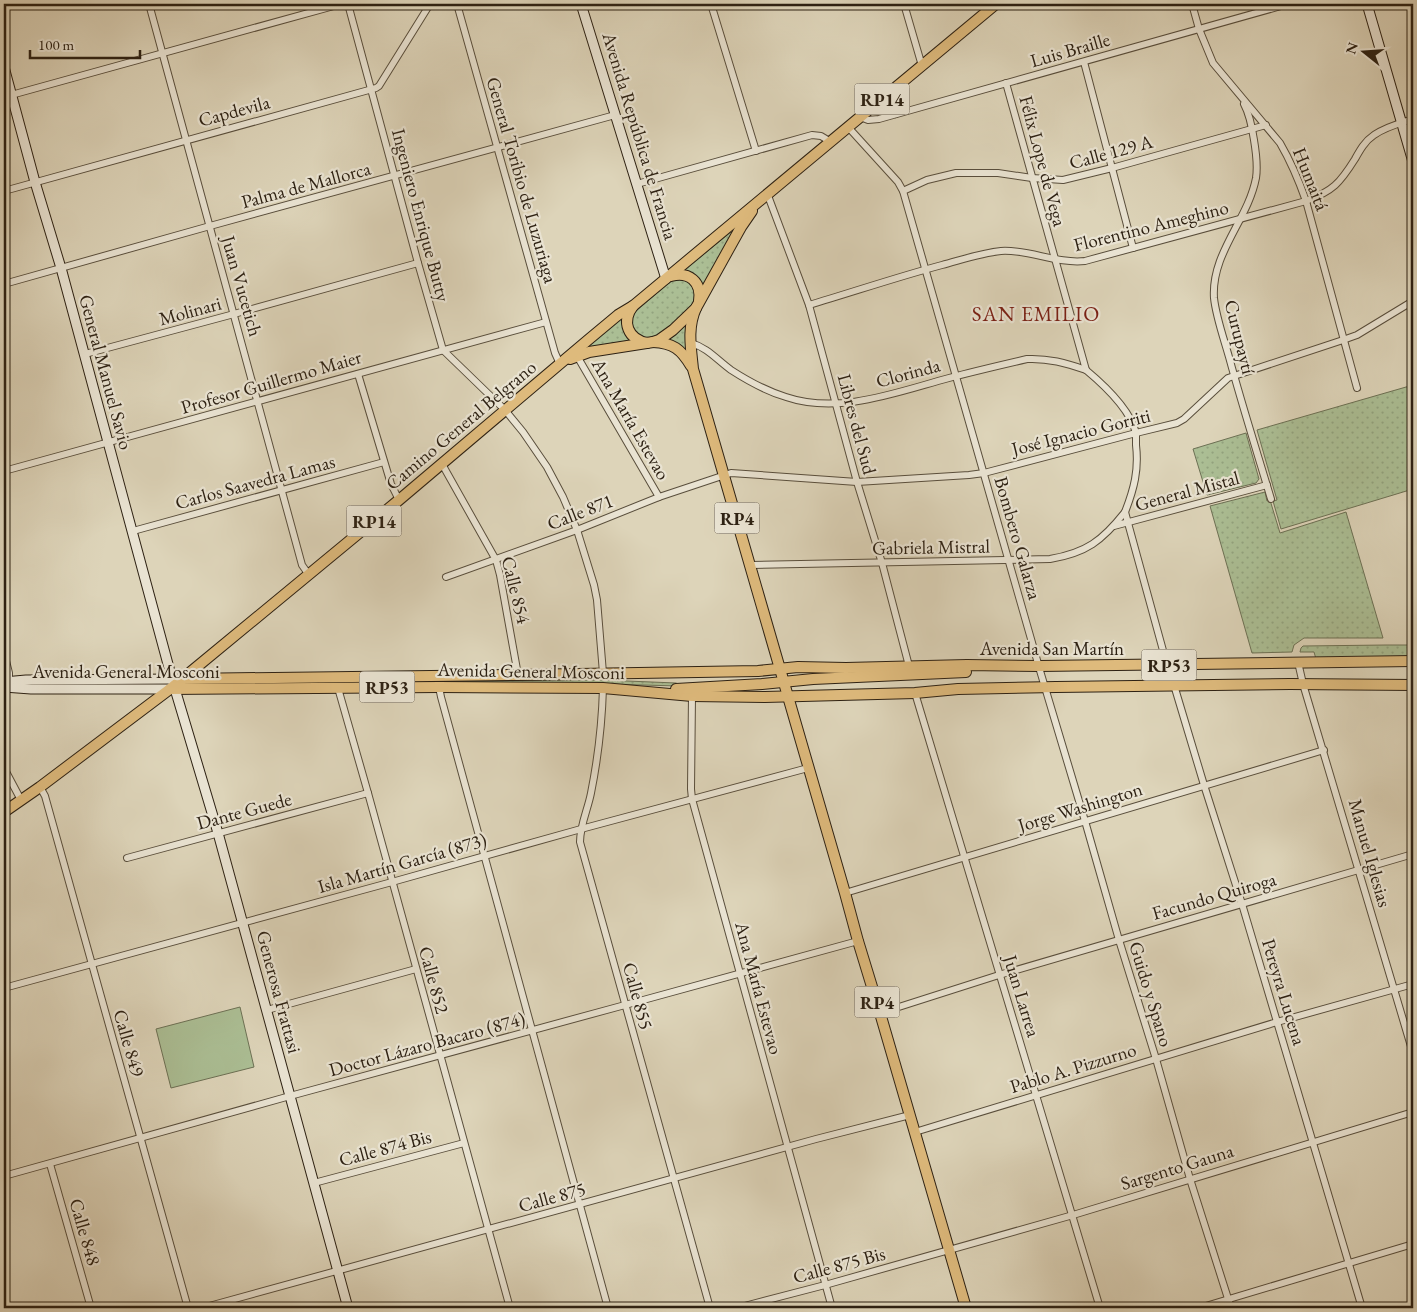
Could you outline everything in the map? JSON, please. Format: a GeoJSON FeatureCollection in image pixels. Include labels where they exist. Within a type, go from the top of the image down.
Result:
{"type":"FeatureCollection","features":[{"type":"Feature","properties":{"kind":"main road","name":"Avenida República de Francia"},"geometry":{"type":"LineString","coordinates":[[581,4],[668,278]]}},
{"type":"Feature","properties":{"kind":"main road","name":"Camino General Belgrano"},"geometry":{"type":"LineString","coordinates":[[4,812],[40,787],[175,684],[309,575],[618,316],[668,278],[767,193],[996,4]]}},
{"type":"Feature","properties":{"kind":"main road"},"geometry":{"type":"LineString","coordinates":[[1367,4],[1413,162]]}},
{"type":"Feature","properties":{"kind":"main road","name":"General Manuel Savio"},"geometry":{"type":"LineString","coordinates":[[4,68],[8,96],[62,268],[175,684]]}},
{"type":"Feature","properties":{"kind":"main road","name":"Camino General Belgrano"},"geometry":{"type":"LineString","coordinates":[[562,363],[577,356],[596,351],[650,343],[667,335],[697,306],[746,220],[767,193]]}},
{"type":"Feature","properties":{"kind":"main road","name":"RP4"},"geometry":{"type":"LineString","coordinates":[[668,278],[680,274],[686,275],[694,280],[700,289],[690,330],[693,368],[966,1308]]}},
{"type":"Feature","properties":{"kind":"main road","name":"RP4"},"geometry":{"type":"LineString","coordinates":[[633,306],[628,319],[629,331],[634,338],[650,343],[667,344],[680,350],[693,368]]}},
{"type":"Feature","properties":{"kind":"main road","name":"Avenida San Martín"},"geometry":{"type":"LineString","coordinates":[[780,668],[1413,661]]}},
{"type":"Feature","properties":{"kind":"main road","name":"RP53"},"geometry":{"type":"LineString","coordinates":[[603,688],[683,689],[975,671],[1023,666]]}},
{"type":"Feature","properties":{"kind":"main road","name":"Avenida General Mosconi"},"geometry":{"type":"LineString","coordinates":[[6,684],[175,684],[739,671],[780,668]]}},
{"type":"Feature","properties":{"kind":"main road","name":"Avenida General Mosconi"},"geometry":{"type":"LineString","coordinates":[[175,684],[338,688],[603,688],[692,696],[788,696]]}},
{"type":"Feature","properties":{"kind":"main road","name":"Generosa Frattasi"},"geometry":{"type":"LineString","coordinates":[[175,684],[243,923],[348,1308]]}},
{"type":"Feature","properties":{"kind":"main road","name":"Avenida San Martín"},"geometry":{"type":"LineString","coordinates":[[788,696],[1045,687],[1303,684],[1413,685]]}},
{"type":"Feature","properties":{"kind":"street","name":"Juan Vucetich"},"geometry":{"type":"LineString","coordinates":[[149,4],[302,565],[309,575]]}},
{"type":"Feature","properties":{"kind":"street"},"geometry":{"type":"LineString","coordinates":[[8,96],[341,4]]}},
{"type":"Feature","properties":{"kind":"street","name":"Ingeniero Enrique Butty"},"geometry":{"type":"LineString","coordinates":[[348,4],[443,350],[505,410],[532,444],[563,497],[577,530],[597,600],[603,673]]}},
{"type":"Feature","properties":{"kind":"street"},"geometry":{"type":"LineString","coordinates":[[372,90],[379,86],[430,4]]}},
{"type":"Feature","properties":{"kind":"street","name":"General Toribio de Luzuriaga"},"geometry":{"type":"LineString","coordinates":[[457,4],[554,353],[562,363]]}},
{"type":"Feature","properties":{"kind":"street"},"geometry":{"type":"LineString","coordinates":[[711,4],[756,151]]}},
{"type":"Feature","properties":{"kind":"street"},"geometry":{"type":"LineString","coordinates":[[904,4],[922,66]]}},
{"type":"Feature","properties":{"kind":"street","name":"Humaitá"},"geometry":{"type":"LineString","coordinates":[[1192,4],[1213,63],[1280,143],[1299,179],[1357,388]]}},
{"type":"Feature","properties":{"kind":"street","name":"Luis Braille"},"geometry":{"type":"LineString","coordinates":[[860,117],[868,120],[879,119],[1288,4]]}},
{"type":"Feature","properties":{"kind":"street"},"geometry":{"type":"LineString","coordinates":[[1084,62],[1133,248]]}},
{"type":"Feature","properties":{"kind":"street","name":"Félix Lope de Vega"},"geometry":{"type":"LineString","coordinates":[[1006,83],[1086,370]]}},
{"type":"Feature","properties":{"kind":"street","name":"Capdevila"},"geometry":{"type":"LineString","coordinates":[[4,190],[372,90]]}},
{"type":"Feature","properties":{"kind":"street"},"geometry":{"type":"LineString","coordinates":[[888,94],[896,114]]}},
{"type":"Feature","properties":{"kind":"street","name":"Curupaytí"},"geometry":{"type":"LineString","coordinates":[[1241,98],[1250,117],[1256,155],[1256,176],[1250,199],[1221,258],[1214,290],[1216,307],[1234,375],[1271,499]]}},
{"type":"Feature","properties":{"kind":"street","name":"Palma de Mallorca"},"geometry":{"type":"LineString","coordinates":[[4,284],[615,115]]}},
{"type":"Feature","properties":{"kind":"street","name":"Florentino Ameghino"},"geometry":{"type":"LineString","coordinates":[[809,305],[986,253],[1017,252],[1054,260],[1085,261],[1306,201],[1321,196],[1340,182],[1362,147],[1373,135],[1413,119]]}},
{"type":"Feature","properties":{"kind":"street","name":"Calle 129 A"},"geometry":{"type":"LineString","coordinates":[[903,191],[927,180],[956,173],[998,173],[1063,180],[1266,125]]}},
{"type":"Feature","properties":{"kind":"street","name":"Bombero Galarza"},"geometry":{"type":"LineString","coordinates":[[848,127],[898,182],[903,191],[1045,687]]}},
{"type":"Feature","properties":{"kind":"street"},"geometry":{"type":"LineString","coordinates":[[637,184],[812,135],[821,136],[831,142]]}},
{"type":"Feature","properties":{"kind":"street","name":"Libres del Sud"},"geometry":{"type":"LineString","coordinates":[[767,193],[809,305],[909,666]]}},
{"type":"Feature","properties":{"kind":"street","name":"Molinari"},"geometry":{"type":"LineString","coordinates":[[85,354],[418,263]]}},
{"type":"Feature","properties":{"kind":"street","name":"José Ignacio Gorriti"},"geometry":{"type":"LineString","coordinates":[[724,475],[736,472],[857,482],[984,473],[1177,423],[1184,419],[1223,381],[1234,375],[1357,335],[1413,301]]}},
{"type":"Feature","properties":{"kind":"street","name":"Profesor Guillermo Maier"},"geometry":{"type":"LineString","coordinates":[[4,471],[546,322]]}},
{"type":"Feature","properties":{"kind":"street","name":"Clorinda"},"geometry":{"type":"LineString","coordinates":[[691,343],[703,347],[730,369],[769,391],[788,398],[836,404],[878,397],[1027,359],[1039,358],[1063,362],[1086,370]]}},
{"type":"Feature","properties":{"kind":"street","name":"Ana María Estevao"},"geometry":{"type":"LineString","coordinates":[[577,356],[659,497]]}},
{"type":"Feature","properties":{"kind":"street"},"geometry":{"type":"LineString","coordinates":[[1086,370],[1102,383],[1116,399],[1136,433],[1137,473],[1125,512],[1167,665]]}},
{"type":"Feature","properties":{"kind":"street"},"geometry":{"type":"LineString","coordinates":[[358,374],[391,484],[399,500]]}},
{"type":"Feature","properties":{"kind":"street","name":"Carlos Saavedra Lamas"},"geometry":{"type":"LineString","coordinates":[[133,531],[384,462]]}},
{"type":"Feature","properties":{"kind":"street","name":"Calle 854"},"geometry":{"type":"LineString","coordinates":[[442,464],[496,560],[518,676]]}},
{"type":"Feature","properties":{"kind":"street","name":"Calle 871"},"geometry":{"type":"LineString","coordinates":[[446,577],[577,530],[659,497],[724,475]]}},
{"type":"Feature","properties":{"kind":"street","name":"General Mistal"},"geometry":{"type":"LineString","coordinates":[[1114,526],[1267,486]]}},
{"type":"Feature","properties":{"kind":"street","name":"Gabriela Mistral"},"geometry":{"type":"LineString","coordinates":[[751,565],[1050,559],[1084,550],[1099,540],[1125,512]]}},
{"type":"Feature","properties":{"kind":"street"},"geometry":{"type":"LineString","coordinates":[[4,653],[9,673],[6,684]]}},
{"type":"Feature","properties":{"kind":"street","name":"Manuel Iglesias"},"geometry":{"type":"LineString","coordinates":[[1298,662],[1413,1053]]}},
{"type":"Feature","properties":{"kind":"street","name":"Pereyra Lucena"},"geometry":{"type":"LineString","coordinates":[[1174,685],[1242,904],[1362,1308]]}},
{"type":"Feature","properties":{"kind":"street"},"geometry":{"type":"LineString","coordinates":[[439,687],[608,1308]]}},
{"type":"Feature","properties":{"kind":"street","name":"Guido y Spano"},"geometry":{"type":"LineString","coordinates":[[1045,687],[1118,940],[1231,1308]]}},
{"type":"Feature","properties":{"kind":"street","name":"Calle 852"},"geometry":{"type":"LineString","coordinates":[[338,688],[510,1308]]}},
{"type":"Feature","properties":{"kind":"street","name":"Calle 855"},"geometry":{"type":"LineString","coordinates":[[603,688],[598,752],[590,796],[581,829],[580,842],[710,1308]]}},
{"type":"Feature","properties":{"kind":"street","name":"Juan Larrea"},"geometry":{"type":"LineString","coordinates":[[915,693],[1100,1308]]}},
{"type":"Feature","properties":{"kind":"street","name":"Ana María Estevao"},"geometry":{"type":"LineString","coordinates":[[692,696],[692,799],[832,1308]]}},
{"type":"Feature","properties":{"kind":"street","name":"Jorge Washington"},"geometry":{"type":"LineString","coordinates":[[845,892],[1324,750]]}},
{"type":"Feature","properties":{"kind":"street"},"geometry":{"type":"LineString","coordinates":[[4,768],[21,800]]}},
{"type":"Feature","properties":{"kind":"street","name":"Isla Martín García (873)"},"geometry":{"type":"LineString","coordinates":[[4,988],[808,768]]}},
{"type":"Feature","properties":{"kind":"street","name":"Calle 849"},"geometry":{"type":"LineString","coordinates":[[40,787],[45,796],[188,1308]]}},
{"type":"Feature","properties":{"kind":"street","name":"Dante Guede"},"geometry":{"type":"LineString","coordinates":[[127,858],[368,792]]}},
{"type":"Feature","properties":{"kind":"street","name":"Facundo Quiroga"},"geometry":{"type":"LineString","coordinates":[[880,1013],[999,975],[1413,854]]}},
{"type":"Feature","properties":{"kind":"street","name":"Doctor Lázaro Bacaro (874)"},"geometry":{"type":"LineString","coordinates":[[4,1176],[858,941]]}},
{"type":"Feature","properties":{"kind":"street"},"geometry":{"type":"LineString","coordinates":[[266,1010],[416,969]]}},
{"type":"Feature","properties":{"kind":"street","name":"Pablo A. Pizzurno"},"geometry":{"type":"LineString","coordinates":[[915,1132],[1277,1022],[1413,984]]}},
{"type":"Feature","properties":{"kind":"street","name":"Sargento Gauna"},"geometry":{"type":"LineString","coordinates":[[949,1250],[1072,1215],[1413,1112]]}},
{"type":"Feature","properties":{"kind":"street","name":"Calle 875"},"geometry":{"type":"LineString","coordinates":[[202,1308],[910,1115]]}},
{"type":"Feature","properties":{"kind":"street","name":"Calle 874 Bis"},"geometry":{"type":"LineString","coordinates":[[314,1183],[464,1143]]}},
{"type":"Feature","properties":{"kind":"street","name":"Calle 848"},"geometry":{"type":"LineString","coordinates":[[50,1164],[91,1308]]}},
{"type":"Feature","properties":{"kind":"street"},"geometry":{"type":"LineString","coordinates":[[1199,1308],[1413,1244]]}},
{"type":"Feature","properties":{"kind":"street","name":"Calle 875 Bis"},"geometry":{"type":"LineString","coordinates":[[737,1308],[949,1250]]}},
{"type":"Feature","properties":{"kind":"green space"},"geometry":{"type":"Polygon","coordinates":[[[731,232],[733,235],[703,291],[683,271],[731,232]]]}},
{"type":"Feature","properties":{"kind":"green space"},"geometry":{"type":"Polygon","coordinates":[[[677,277],[691,283],[697,299],[685,316],[654,338],[646,340],[635,335],[631,324],[634,313],[677,277]]]}},
{"type":"Feature","properties":{"kind":"green space"},"geometry":{"type":"Polygon","coordinates":[[[623,317],[633,340],[589,347],[588,345],[623,317]]]}},
{"type":"Feature","properties":{"kind":"green space"},"geometry":{"type":"Polygon","coordinates":[[[690,319],[690,358],[664,340],[690,319]]]}},
{"type":"Feature","properties":{"kind":"green space"},"geometry":{"type":"Polygon","coordinates":[[[1413,385],[1413,489],[1281,529],[1273,501],[1277,500],[1257,430],[1413,385]]]}},
{"type":"Feature","properties":{"kind":"green space"},"geometry":{"type":"Polygon","coordinates":[[[1246,433],[1259,479],[1256,483],[1207,495],[1193,449],[1246,433]]]}},
{"type":"Feature","properties":{"kind":"green space"},"geometry":{"type":"Polygon","coordinates":[[[1265,492],[1267,501],[1270,500],[1280,533],[1346,512],[1383,638],[1304,638],[1294,645],[1292,652],[1252,653],[1210,506],[1265,492]]]}},
{"type":"Feature","properties":{"kind":"green space"},"geometry":{"type":"Polygon","coordinates":[[[1413,645],[1413,657],[1316,659],[1314,652],[1300,652],[1303,646],[1413,645]]]}},
{"type":"Feature","properties":{"kind":"green space"},"geometry":{"type":"Polygon","coordinates":[[[602,680],[676,683],[680,685],[185,686],[185,683],[602,680]]]}},
{"type":"Feature","properties":{"kind":"green space"},"geometry":{"type":"Polygon","coordinates":[[[240,1007],[254,1067],[171,1088],[156,1029],[240,1007]]]}},
{"type":"Feature","properties":{"kind":"district","name":"SAN EMILIO"},"geometry":{"type":"Point","coordinates":[1036,313]}}]}
